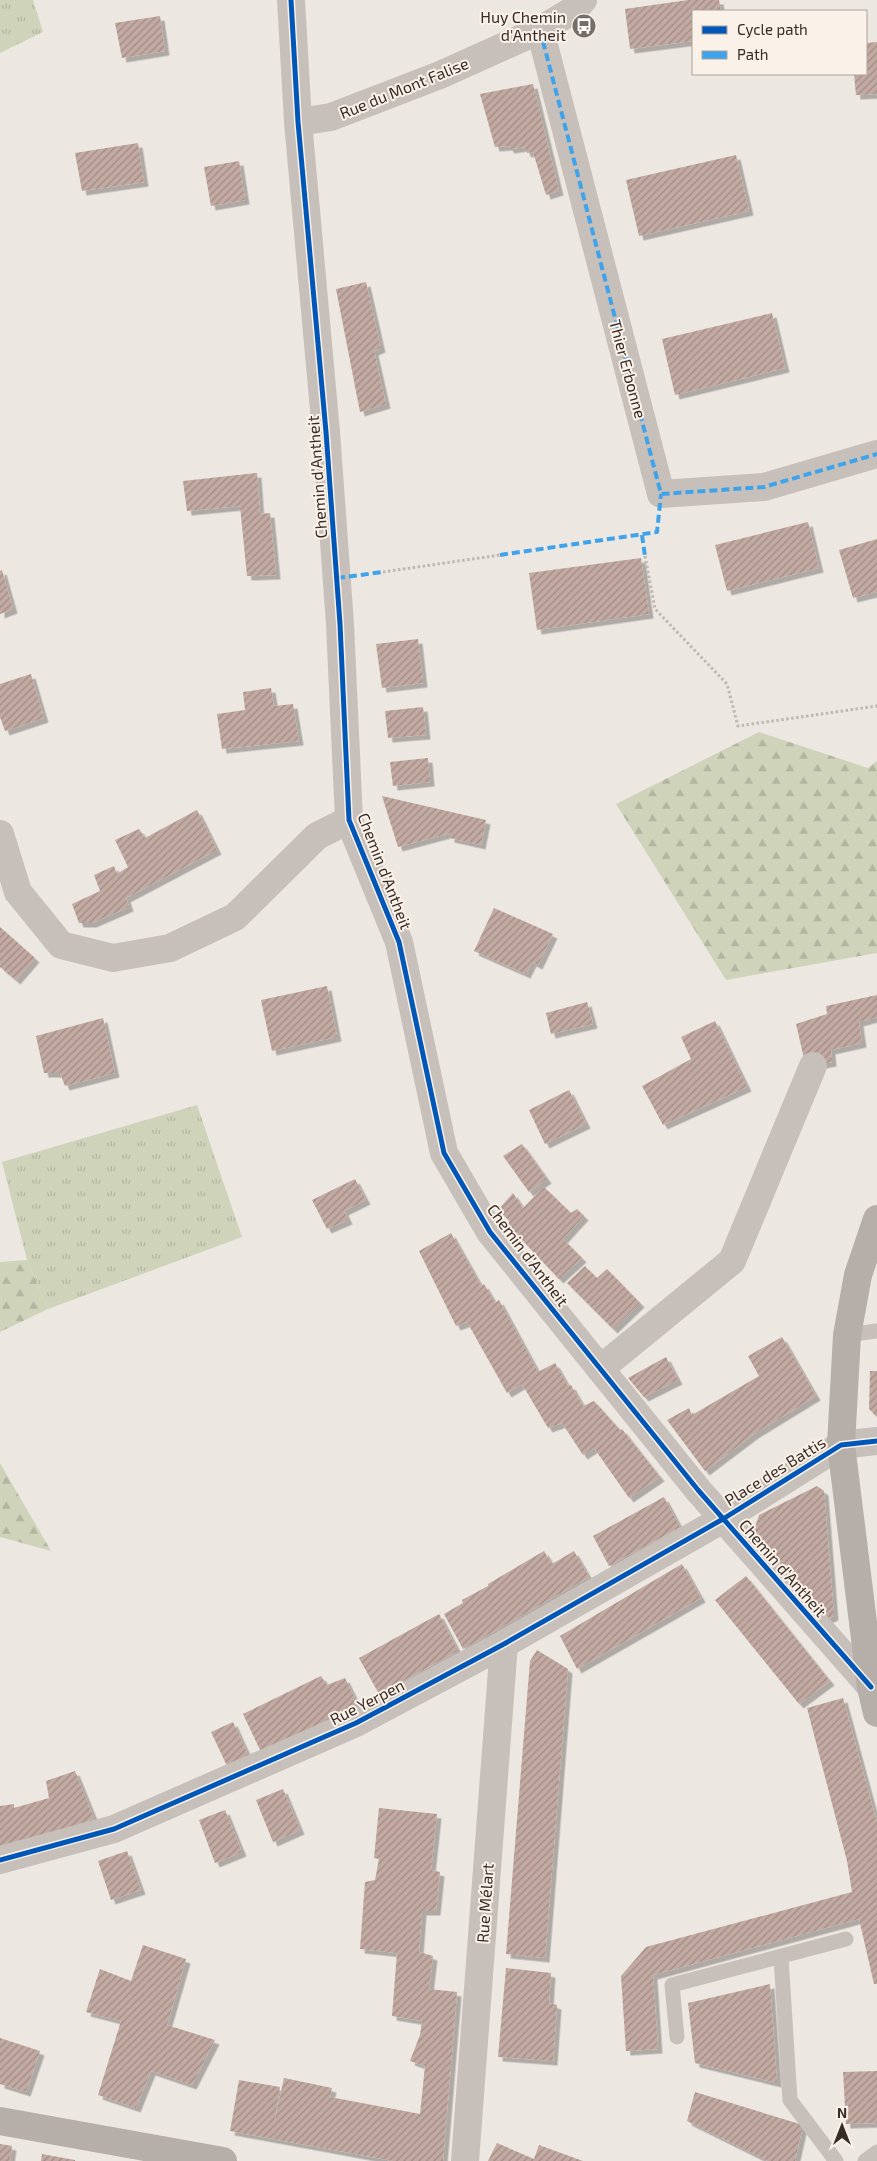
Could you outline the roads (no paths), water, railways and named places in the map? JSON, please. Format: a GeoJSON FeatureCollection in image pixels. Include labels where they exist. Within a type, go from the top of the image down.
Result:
{"type":"FeatureCollection","features":[{"type":"Feature","properties":{"kind":"main road"},"geometry":{"type":"LineString","coordinates":[[874,1700],[841,1445],[847,1335],[858,1275],[877,1219]]}},
{"type":"Feature","properties":{"kind":"main road"},"geometry":{"type":"LineString","coordinates":[[0,2121],[223,2161]]}},
{"type":"Feature","properties":{"kind":"street","name":"Chemin d'Antheit"},"geometry":{"type":"LineString","coordinates":[[291,0],[298,122],[326,432],[340,624],[349,820],[399,942],[444,1153],[490,1232],[723,1519],[874,1700]]}},
{"type":"Feature","properties":{"kind":"street","name":"Rue du Mont Falise"},"geometry":{"type":"LineString","coordinates":[[298,122],[331,117],[440,75],[540,30],[575,9],[584,0]]}},
{"type":"Feature","properties":{"kind":"street","name":"Thier Erbonne"},"geometry":{"type":"LineString","coordinates":[[540,30],[661,494],[764,487],[877,454]]}},
{"type":"Feature","properties":{"kind":"street"},"geometry":{"type":"LineString","coordinates":[[0,834],[9,898],[61,945],[113,958],[170,948],[235,917],[317,836],[349,820]]}},
{"type":"Feature","properties":{"kind":"street"},"geometry":{"type":"LineString","coordinates":[[600,1369],[732,1261],[813,1066]]}},
{"type":"Feature","properties":{"kind":"street"},"geometry":{"type":"LineString","coordinates":[[841,1445],[877,1441]]}},
{"type":"Feature","properties":{"kind":"street","name":"Place des Battis"},"geometry":{"type":"LineString","coordinates":[[723,1519],[841,1445]]}},
{"type":"Feature","properties":{"kind":"street","name":"Rue Yerpen"},"geometry":{"type":"LineString","coordinates":[[0,1860],[114,1829],[356,1723],[504,1644],[723,1519]]}},
{"type":"Feature","properties":{"kind":"street","name":"Rue Mélart"},"geometry":{"type":"LineString","coordinates":[[465,2161],[504,1644]]}},
{"type":"Feature","properties":{"kind":"lane"},"geometry":{"type":"LineString","coordinates":[[847,1335],[877,1331]]}},
{"type":"Feature","properties":{"kind":"lane"},"geometry":{"type":"LineString","coordinates":[[677,2037],[672,1985],[846,1939]]}},
{"type":"Feature","properties":{"kind":"lane"},"geometry":{"type":"LineString","coordinates":[[781,1957],[790,2100],[836,2161]]}},
{"type":"Feature","properties":{"kind":"lane"},"geometry":{"type":"LineString","coordinates":[[865,2161],[877,2152]]}},
{"type":"Feature","properties":{"kind":"place","name":"Huy Chemin d'Antheit"},"geometry":{"type":"Point","coordinates":[584,26]}}]}
